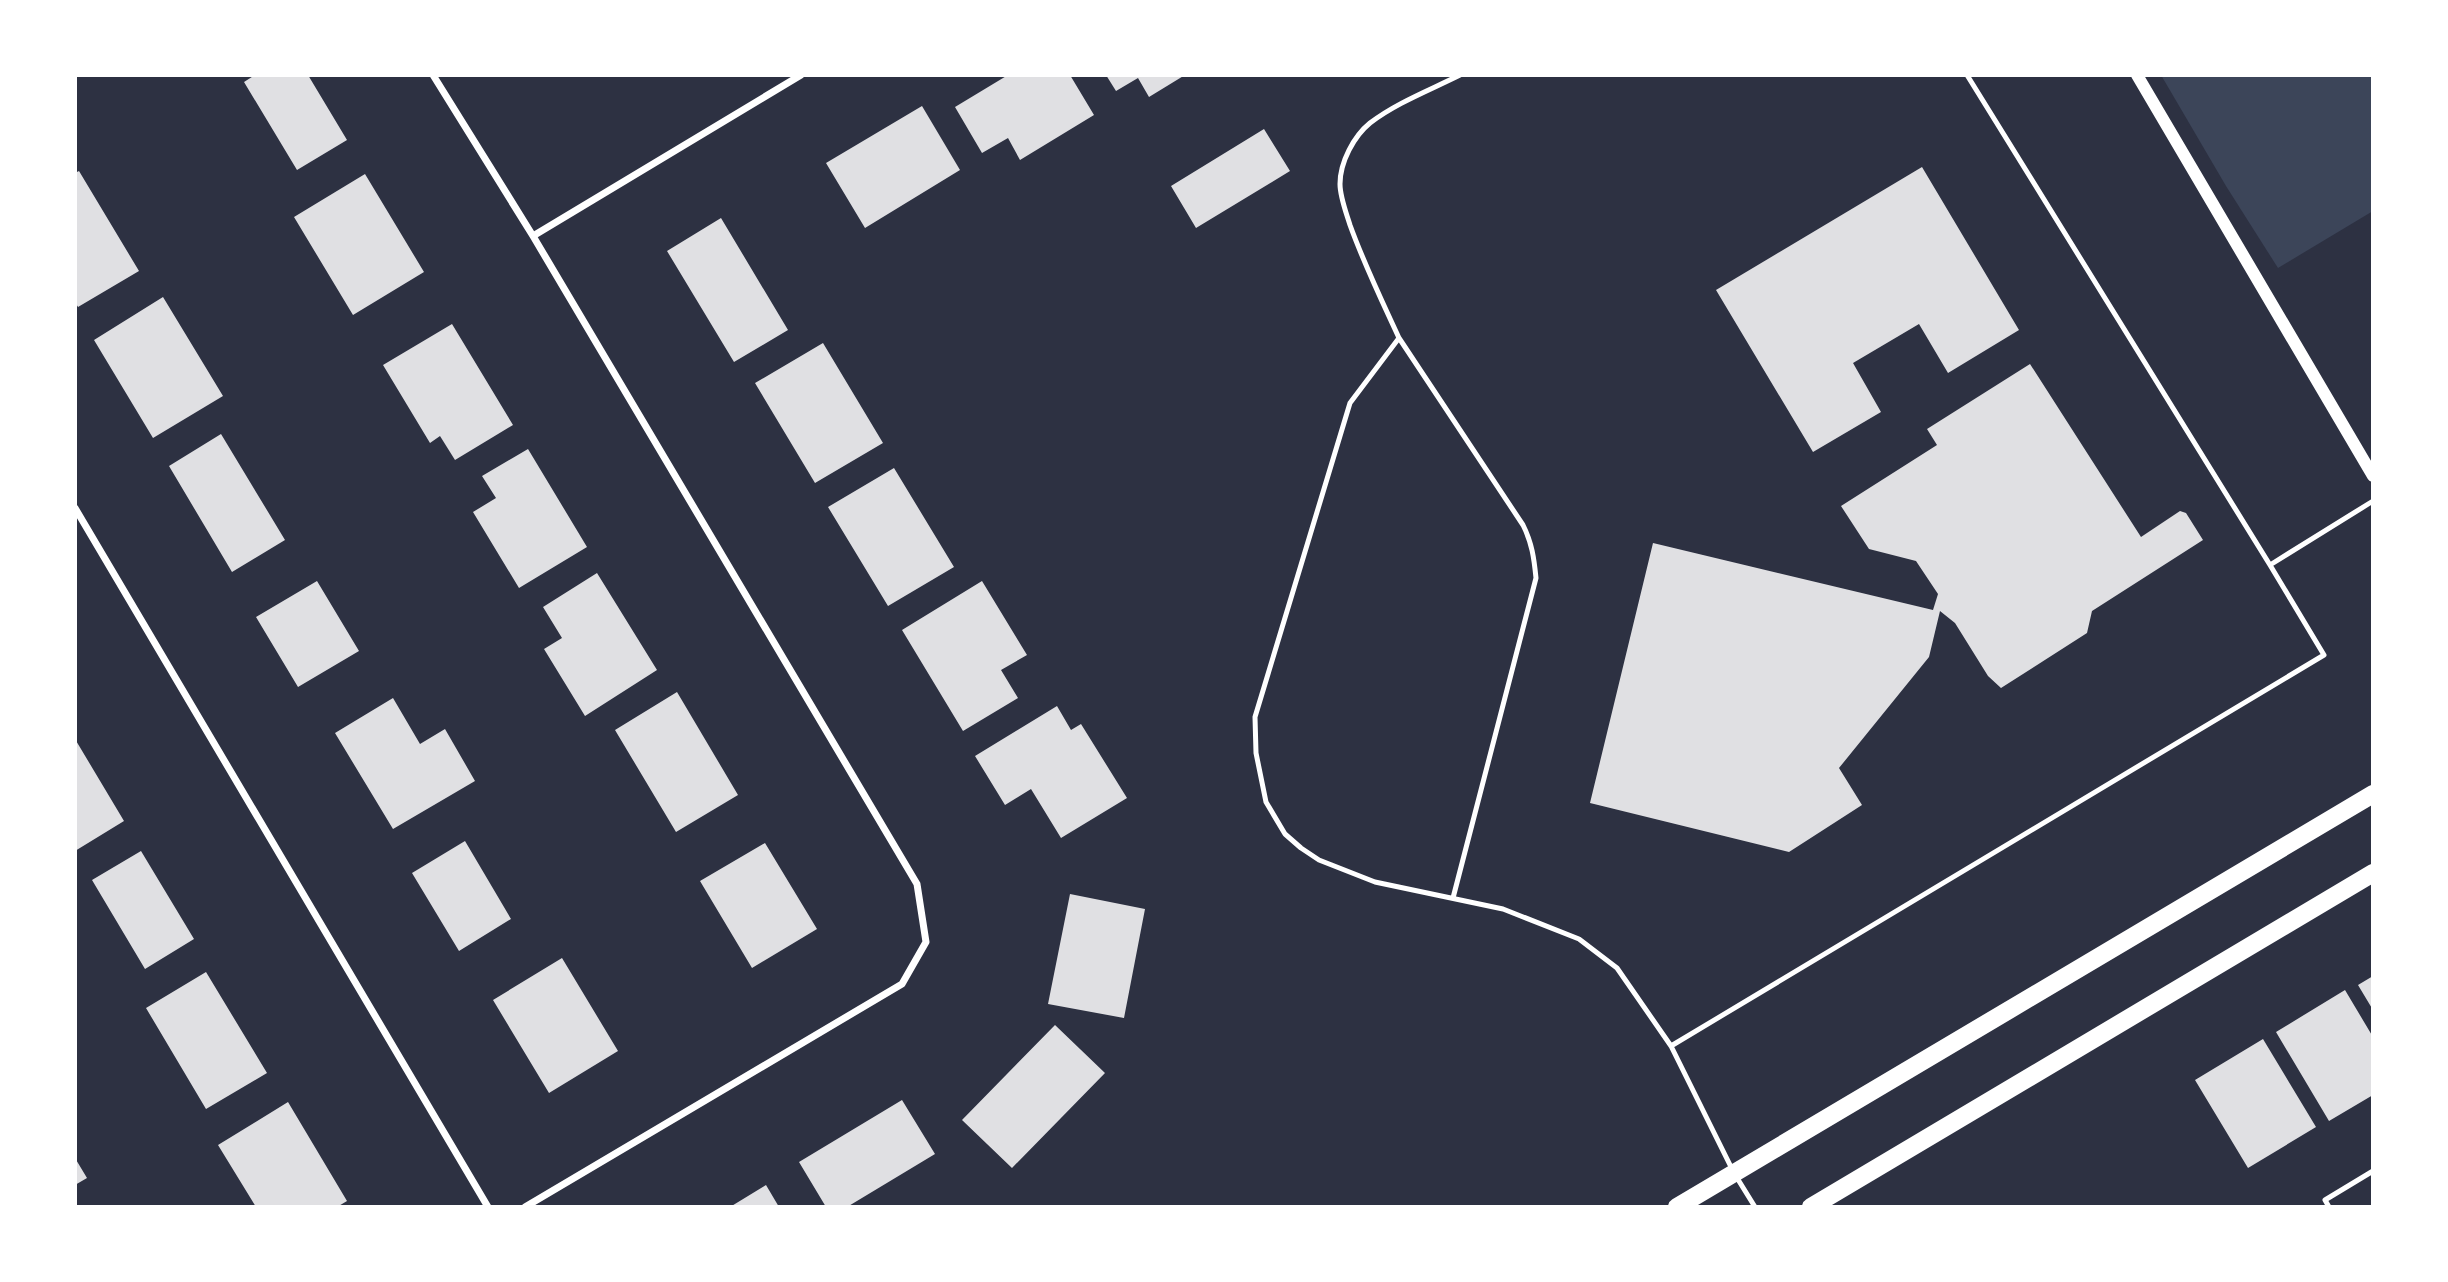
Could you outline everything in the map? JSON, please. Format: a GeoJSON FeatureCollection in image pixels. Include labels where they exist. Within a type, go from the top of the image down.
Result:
{"type":"FeatureCollection","features":[{"type":"Feature","properties":{"kind":"main road"},"geometry":{"type":"LineString","coordinates":[[1677,1207],[2373,793]]}},
{"type":"Feature","properties":{"kind":"main road"},"geometry":{"type":"LineString","coordinates":[[1811,1207],[2373,873]]}},
{"type":"Feature","properties":{"kind":"street"},"geometry":{"type":"LineString","coordinates":[[433,75],[533,236],[917,884],[926,942],[902,984],[525,1207]]}},
{"type":"Feature","properties":{"kind":"street"},"geometry":{"type":"LineString","coordinates":[[533,236],[801,75]]}},
{"type":"Feature","properties":{"kind":"street"},"geometry":{"type":"LineString","coordinates":[[2137,75],[2373,476]]}},
{"type":"Feature","properties":{"kind":"street"},"geometry":{"type":"LineString","coordinates":[[75,508],[488,1207]]}},
{"type":"Feature","properties":{"kind":"lane"},"geometry":{"type":"LineString","coordinates":[[1454,898],[1535,578],[1534,555],[1523,525],[1399,338],[1358,247],[1340,184],[1343,167],[1352,145],[1368,125],[1385,113],[1460,75]]}},
{"type":"Feature","properties":{"kind":"lane"},"geometry":{"type":"LineString","coordinates":[[1671,1046],[2324,655],[1967,75]]}},
{"type":"Feature","properties":{"kind":"lane"},"geometry":{"type":"LineString","coordinates":[[1399,338],[1350,403],[1255,717],[1256,752],[1266,802],[1285,834],[1319,860],[1375,882],[1503,909],[1579,939],[1617,968],[1671,1046],[1734,1173],[1755,1207]]}},
{"type":"Feature","properties":{"kind":"lane"},"geometry":{"type":"LineString","coordinates":[[2270,565],[2373,500]]}},
{"type":"Feature","properties":{"kind":"lane"},"geometry":{"type":"LineString","coordinates":[[2329,1207],[2325,1200],[2373,1171]]}},
{"type":"Feature","properties":{"kind":"shaded area"},"geometry":{"type":"Polygon","coordinates":[[[2161,75],[2373,75],[2373,211],[2278,268],[2161,75]]]}},
{"type":"Feature","properties":{"kind":"building"},"geometry":{"type":"Polygon","coordinates":[[[255,75],[308,75],[347,140],[297,170],[244,82],[255,75]]]}},
{"type":"Feature","properties":{"kind":"building"},"geometry":{"type":"Polygon","coordinates":[[[1008,75],[1070,75],[1094,115],[1020,160],[1008,138],[982,153],[955,107],[1008,75]]]}},
{"type":"Feature","properties":{"kind":"building"},"geometry":{"type":"Polygon","coordinates":[[[1106,75],[1185,75],[1149,97],[1138,78],[1116,91],[1106,75]]]}},
{"type":"Feature","properties":{"kind":"building"},"geometry":{"type":"Polygon","coordinates":[[[922,106],[960,170],[865,228],[826,163],[922,106]]]}},
{"type":"Feature","properties":{"kind":"building"},"geometry":{"type":"Polygon","coordinates":[[[1264,129],[1290,171],[1196,228],[1171,186],[1264,129]]]}},
{"type":"Feature","properties":{"kind":"building"},"geometry":{"type":"Polygon","coordinates":[[[1922,167],[2019,330],[1948,373],[1919,324],[1853,363],[1881,412],[1813,452],[1716,290],[1922,167]]]}},
{"type":"Feature","properties":{"kind":"building"},"geometry":{"type":"Polygon","coordinates":[[[79,171],[139,271],[78,307],[75,302],[75,173],[79,171]]]}},
{"type":"Feature","properties":{"kind":"building"},"geometry":{"type":"Polygon","coordinates":[[[365,174],[424,272],[353,315],[294,217],[365,174]]]}},
{"type":"Feature","properties":{"kind":"building"},"geometry":{"type":"Polygon","coordinates":[[[721,218],[788,330],[734,362],[667,251],[721,218]]]}},
{"type":"Feature","properties":{"kind":"building"},"geometry":{"type":"Polygon","coordinates":[[[163,297],[223,396],[153,438],[94,340],[163,297]]]}},
{"type":"Feature","properties":{"kind":"building"},"geometry":{"type":"Polygon","coordinates":[[[452,324],[513,425],[455,460],[440,436],[430,443],[383,365],[452,324]]]}},
{"type":"Feature","properties":{"kind":"building"},"geometry":{"type":"Polygon","coordinates":[[[823,343],[883,443],[815,483],[755,383],[823,343]]]}},
{"type":"Feature","properties":{"kind":"building"},"geometry":{"type":"Polygon","coordinates":[[[2030,364],[2141,537],[2180,511],[2186,513],[2203,540],[2092,611],[2087,633],[2001,688],[1988,676],[1955,623],[1940,611],[1929,657],[1839,768],[1862,805],[1789,852],[1590,803],[1653,543],[1933,610],[1938,594],[1916,561],[1869,549],[1841,506],[1937,445],[1927,429],[2030,364]]]}},
{"type":"Feature","properties":{"kind":"building"},"geometry":{"type":"Polygon","coordinates":[[[221,434],[285,540],[232,572],[169,466],[221,434]]]}},
{"type":"Feature","properties":{"kind":"building"},"geometry":{"type":"Polygon","coordinates":[[[528,449],[587,547],[519,588],[473,512],[496,498],[482,476],[528,449]]]}},
{"type":"Feature","properties":{"kind":"building"},"geometry":{"type":"Polygon","coordinates":[[[894,468],[954,567],[888,606],[828,507],[894,468]]]}},
{"type":"Feature","properties":{"kind":"building"},"geometry":{"type":"Polygon","coordinates":[[[597,573],[657,670],[585,716],[544,649],[562,638],[543,607],[597,573]]]}},
{"type":"Feature","properties":{"kind":"building"},"geometry":{"type":"Polygon","coordinates":[[[317,581],[359,651],[298,687],[256,617],[317,581]]]}},
{"type":"Feature","properties":{"kind":"building"},"geometry":{"type":"Polygon","coordinates":[[[982,581],[1027,655],[1001,670],[1018,698],[963,731],[902,630],[982,581]]]}},
{"type":"Feature","properties":{"kind":"building"},"geometry":{"type":"Polygon","coordinates":[[[677,692],[738,795],[676,832],[615,730],[677,692]]]}},
{"type":"Feature","properties":{"kind":"building"},"geometry":{"type":"Polygon","coordinates":[[[393,698],[420,744],[445,729],[475,781],[393,829],[335,733],[393,698]]]}},
{"type":"Feature","properties":{"kind":"building"},"geometry":{"type":"Polygon","coordinates":[[[1057,706],[1071,730],[1081,724],[1127,798],[1061,838],[1031,789],[1005,805],[975,756],[1057,706]]]}},
{"type":"Feature","properties":{"kind":"building"},"geometry":{"type":"Polygon","coordinates":[[[75,739],[124,821],[75,851],[75,739]]]}},
{"type":"Feature","properties":{"kind":"building"},"geometry":{"type":"Polygon","coordinates":[[[465,841],[511,919],[459,951],[412,873],[465,841]]]}},
{"type":"Feature","properties":{"kind":"building"},"geometry":{"type":"Polygon","coordinates":[[[765,843],[817,929],[752,968],[700,881],[765,843]]]}},
{"type":"Feature","properties":{"kind":"building"},"geometry":{"type":"Polygon","coordinates":[[[141,851],[194,939],[145,969],[92,880],[141,851]]]}},
{"type":"Feature","properties":{"kind":"building"},"geometry":{"type":"Polygon","coordinates":[[[1070,894],[1145,909],[1124,1018],[1048,1004],[1070,894]]]}},
{"type":"Feature","properties":{"kind":"building"},"geometry":{"type":"Polygon","coordinates":[[[562,958],[618,1051],[549,1093],[493,1000],[562,958]]]}},
{"type":"Feature","properties":{"kind":"building"},"geometry":{"type":"Polygon","coordinates":[[[206,972],[267,1073],[206,1109],[146,1008],[206,972]]]}},
{"type":"Feature","properties":{"kind":"building"},"geometry":{"type":"Polygon","coordinates":[[[2373,976],[2373,1010],[2358,985],[2373,976]]]}},
{"type":"Feature","properties":{"kind":"building"},"geometry":{"type":"Polygon","coordinates":[[[2345,990],[2373,1037],[2373,1095],[2329,1121],[2276,1032],[2345,990]]]}},
{"type":"Feature","properties":{"kind":"building"},"geometry":{"type":"Polygon","coordinates":[[[1055,1025],[1105,1073],[1012,1168],[962,1120],[1055,1025]]]}},
{"type":"Feature","properties":{"kind":"building"},"geometry":{"type":"Polygon","coordinates":[[[2263,1039],[2316,1127],[2248,1168],[2195,1080],[2263,1039]]]}},
{"type":"Feature","properties":{"kind":"building"},"geometry":{"type":"Polygon","coordinates":[[[902,1100],[935,1154],[847,1207],[826,1207],[799,1162],[902,1100]]]}},
{"type":"Feature","properties":{"kind":"building"},"geometry":{"type":"Polygon","coordinates":[[[288,1102],[347,1201],[337,1207],[256,1207],[218,1145],[288,1102]]]}},
{"type":"Feature","properties":{"kind":"building"},"geometry":{"type":"Polygon","coordinates":[[[75,1158],[87,1178],[75,1185],[75,1158]]]}},
{"type":"Feature","properties":{"kind":"building"},"geometry":{"type":"Polygon","coordinates":[[[766,1185],[779,1207],[730,1207],[766,1185]]]}}]}
